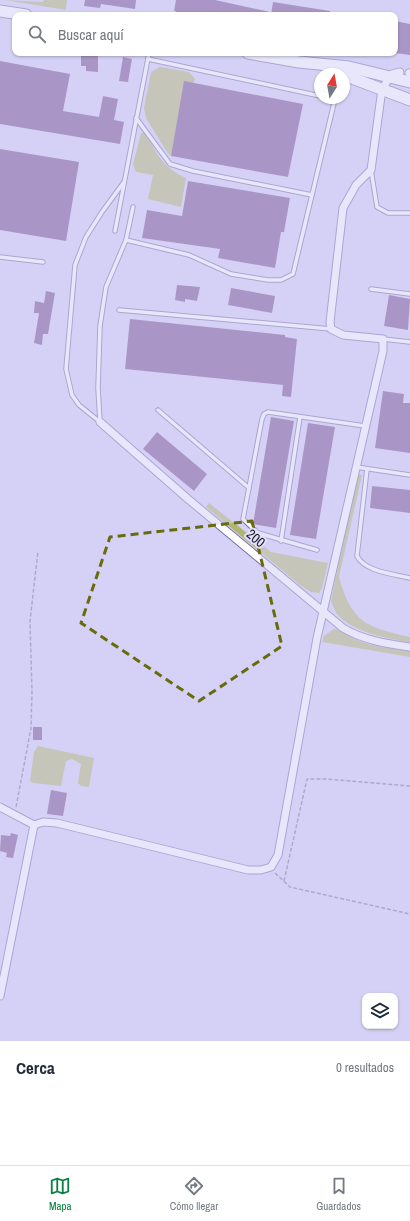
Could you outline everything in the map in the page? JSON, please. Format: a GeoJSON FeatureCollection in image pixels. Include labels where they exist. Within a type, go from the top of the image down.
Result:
{"type":"FeatureCollection","features":[{"type":"Feature","properties":{"kind":"main road"},"geometry":{"type":"LineString","coordinates":[[0,11],[12,13]]}},
{"type":"Feature","properties":{"kind":"main road"},"geometry":{"type":"LineString","coordinates":[[283,56],[320,68]]}},
{"type":"Feature","properties":{"kind":"main road"},"geometry":{"type":"LineString","coordinates":[[298,62],[338,65],[389,77],[410,77]]}},
{"type":"Feature","properties":{"kind":"main road"},"geometry":{"type":"LineString","coordinates":[[350,77],[410,100]]}},
{"type":"Feature","properties":{"kind":"street"},"geometry":{"type":"LineString","coordinates":[[0,807],[34,825],[43,822],[57,823],[248,870],[260,870],[271,867],[278,855],[317,638],[355,467],[383,351],[383,339],[343,335],[331,329],[343,208],[356,185],[371,170],[382,89],[389,77],[400,72]]}},
{"type":"Feature","properties":{"kind":"street","name":"200"},"geometry":{"type":"LineString","coordinates":[[100,422],[188,499],[343,628],[355,635],[410,647]]}},
{"type":"Feature","properties":{"kind":"street"},"geometry":{"type":"LineString","coordinates":[[0,996],[34,825]]}},
{"type":"Feature","properties":{"kind":"lane"},"geometry":{"type":"LineString","coordinates":[[115,231],[148,58],[314,95]]}},
{"type":"Feature","properties":{"kind":"lane"},"geometry":{"type":"LineString","coordinates":[[126,240],[189,255],[231,274],[268,280],[281,280],[293,274],[334,104]]}},
{"type":"Feature","properties":{"kind":"lane"},"geometry":{"type":"LineString","coordinates":[[136,118],[170,164],[193,171],[312,194]]}},
{"type":"Feature","properties":{"kind":"lane"},"geometry":{"type":"LineString","coordinates":[[371,170],[377,207],[388,213],[410,213]]}},
{"type":"Feature","properties":{"kind":"lane"},"geometry":{"type":"LineString","coordinates":[[100,422],[79,405],[72,395],[66,369],[75,264],[86,237],[124,182]]}},
{"type":"Feature","properties":{"kind":"lane"},"geometry":{"type":"LineString","coordinates":[[100,422],[98,388],[101,318],[106,287],[126,240],[133,207]]}},
{"type":"Feature","properties":{"kind":"lane"},"geometry":{"type":"LineString","coordinates":[[0,257],[43,262]]}},
{"type":"Feature","properties":{"kind":"lane"},"geometry":{"type":"LineString","coordinates":[[371,289],[410,294]]}},
{"type":"Feature","properties":{"kind":"lane"},"geometry":{"type":"LineString","coordinates":[[118,310],[331,329]]}},
{"type":"Feature","properties":{"kind":"lane"},"geometry":{"type":"LineString","coordinates":[[383,339],[410,342]]}},
{"type":"Feature","properties":{"kind":"lane"},"geometry":{"type":"LineString","coordinates":[[158,410],[249,488]]}},
{"type":"Feature","properties":{"kind":"lane"},"geometry":{"type":"LineString","coordinates":[[317,550],[281,541],[258,533],[243,519],[264,414],[268,412],[365,426]]}},
{"type":"Feature","properties":{"kind":"lane"},"geometry":{"type":"LineString","coordinates":[[281,541],[300,417]]}},
{"type":"Feature","properties":{"kind":"lane"},"geometry":{"type":"LineString","coordinates":[[355,467],[410,475]]}},
{"type":"Feature","properties":{"kind":"lane"},"geometry":{"type":"LineString","coordinates":[[367,469],[357,556],[360,561],[367,566],[410,578]]}},
{"type":"Feature","properties":{"kind":"path"},"geometry":{"type":"LineString","coordinates":[[14,814],[31,728],[32,692],[30,621],[38,551]]}},
{"type":"Feature","properties":{"kind":"path"},"geometry":{"type":"LineString","coordinates":[[284,881],[307,779],[326,779],[410,786]]}},
{"type":"Feature","properties":{"kind":"path"},"geometry":{"type":"LineString","coordinates":[[271,867],[290,887],[410,914]]}},
{"type":"Feature","properties":{"kind":"highlighted area"},"geometry":{"type":"Polygon","coordinates":[[[252,521],[282,646],[199,701],[81,623],[110,537],[252,521]]]}},
{"type":"Feature","properties":{"kind":"green space"},"geometry":{"type":"Polygon","coordinates":[[[5,0],[43,2],[44,0],[67,0],[66,10],[5,0]]]}},
{"type":"Feature","properties":{"kind":"green space"},"geometry":{"type":"Polygon","coordinates":[[[160,67],[189,72],[195,79],[171,156],[146,118],[144,108],[151,72],[160,67]]]}},
{"type":"Feature","properties":{"kind":"green space"},"geometry":{"type":"Polygon","coordinates":[[[141,133],[144,133],[147,136],[162,161],[167,166],[186,178],[181,207],[148,199],[153,175],[136,172],[133,164],[141,133]]]}},
{"type":"Feature","properties":{"kind":"green space"},"geometry":{"type":"Polygon","coordinates":[[[359,475],[362,475],[339,577],[349,604],[356,614],[372,626],[410,637],[410,643],[381,637],[353,627],[338,615],[331,601],[353,489],[359,475]]]}},
{"type":"Feature","properties":{"kind":"green space"},"geometry":{"type":"Polygon","coordinates":[[[209,503],[271,552],[328,563],[322,588],[319,593],[311,592],[300,585],[206,507],[209,503]]]}},
{"type":"Feature","properties":{"kind":"green space"},"geometry":{"type":"Polygon","coordinates":[[[334,629],[340,630],[354,639],[363,642],[410,651],[410,657],[322,642],[324,636],[334,629]]]}},
{"type":"Feature","properties":{"kind":"green space"},"geometry":{"type":"Polygon","coordinates":[[[38,746],[94,758],[89,787],[81,786],[78,783],[81,764],[72,759],[66,761],[61,786],[34,783],[30,781],[34,752],[38,746]]]}},
{"type":"Feature","properties":{"kind":"building"},"geometry":{"type":"Polygon","coordinates":[[[85,0],[136,0],[135,9],[101,4],[100,8],[84,6],[85,0]]]}},
{"type":"Feature","properties":{"kind":"building"},"geometry":{"type":"Polygon","coordinates":[[[176,0],[215,0],[270,12],[176,12],[174,11],[176,0]]]}},
{"type":"Feature","properties":{"kind":"building"},"geometry":{"type":"Polygon","coordinates":[[[273,2],[330,11],[330,12],[271,12],[273,2]]]}},
{"type":"Feature","properties":{"kind":"building"},"geometry":{"type":"Polygon","coordinates":[[[398,22],[410,24],[410,55],[398,53],[398,22]]]}},
{"type":"Feature","properties":{"kind":"building"},"geometry":{"type":"Polygon","coordinates":[[[81,56],[98,56],[98,72],[86,71],[86,66],[81,66],[81,56]]]}},
{"type":"Feature","properties":{"kind":"building"},"geometry":{"type":"Polygon","coordinates":[[[123,57],[132,59],[128,82],[119,81],[123,57]]]}},
{"type":"Feature","properties":{"kind":"building"},"geometry":{"type":"Polygon","coordinates":[[[0,61],[70,74],[63,111],[99,117],[103,96],[118,99],[114,120],[124,122],[120,144],[0,124],[0,61]]]}},
{"type":"Feature","properties":{"kind":"building"},"geometry":{"type":"Polygon","coordinates":[[[184,81],[303,104],[288,177],[171,156],[184,81]]]}},
{"type":"Feature","properties":{"kind":"building"},"geometry":{"type":"Polygon","coordinates":[[[0,149],[79,162],[66,241],[0,230],[0,149]]]}},
{"type":"Feature","properties":{"kind":"building"},"geometry":{"type":"Polygon","coordinates":[[[188,181],[290,198],[284,232],[281,232],[275,268],[218,258],[220,249],[142,238],[147,210],[182,216],[188,181]]]}},
{"type":"Feature","properties":{"kind":"building"},"geometry":{"type":"Polygon","coordinates":[[[177,285],[200,287],[197,301],[185,299],[185,302],[175,300],[177,285]]]}},
{"type":"Feature","properties":{"kind":"building"},"geometry":{"type":"Polygon","coordinates":[[[231,288],[275,296],[272,313],[228,305],[231,288]]]}},
{"type":"Feature","properties":{"kind":"building"},"geometry":{"type":"Polygon","coordinates":[[[46,291],[55,293],[48,334],[43,334],[42,345],[34,343],[39,313],[34,313],[35,301],[44,303],[46,291]]]}},
{"type":"Feature","properties":{"kind":"building"},"geometry":{"type":"Polygon","coordinates":[[[389,295],[410,299],[408,330],[384,326],[389,295]]]}},
{"type":"Feature","properties":{"kind":"building"},"geometry":{"type":"Polygon","coordinates":[[[130,319],[285,335],[285,337],[297,339],[291,397],[282,396],[283,385],[125,369],[130,319]]]}},
{"type":"Feature","properties":{"kind":"building"},"geometry":{"type":"Polygon","coordinates":[[[383,391],[404,394],[403,403],[410,403],[410,453],[375,448],[383,391]]]}},
{"type":"Feature","properties":{"kind":"building"},"geometry":{"type":"Polygon","coordinates":[[[271,417],[294,421],[276,528],[253,524],[271,417]]]}},
{"type":"Feature","properties":{"kind":"building"},"geometry":{"type":"Polygon","coordinates":[[[308,423],[335,427],[316,539],[290,535],[308,423]]]}},
{"type":"Feature","properties":{"kind":"building"},"geometry":{"type":"Polygon","coordinates":[[[157,432],[207,474],[194,491],[143,449],[157,432]]]}},
{"type":"Feature","properties":{"kind":"building"},"geometry":{"type":"Polygon","coordinates":[[[372,486],[410,490],[410,513],[370,508],[372,486]]]}},
{"type":"Feature","properties":{"kind":"building"},"geometry":{"type":"Polygon","coordinates":[[[33,727],[42,727],[42,740],[33,740],[33,727]]]}},
{"type":"Feature","properties":{"kind":"building"},"geometry":{"type":"Polygon","coordinates":[[[51,790],[67,793],[63,816],[47,814],[51,790]]]}},
{"type":"Feature","properties":{"kind":"building"},"geometry":{"type":"Polygon","coordinates":[[[11,833],[18,835],[13,858],[6,857],[7,853],[0,851],[1,835],[10,836],[11,833]]]}}]}
